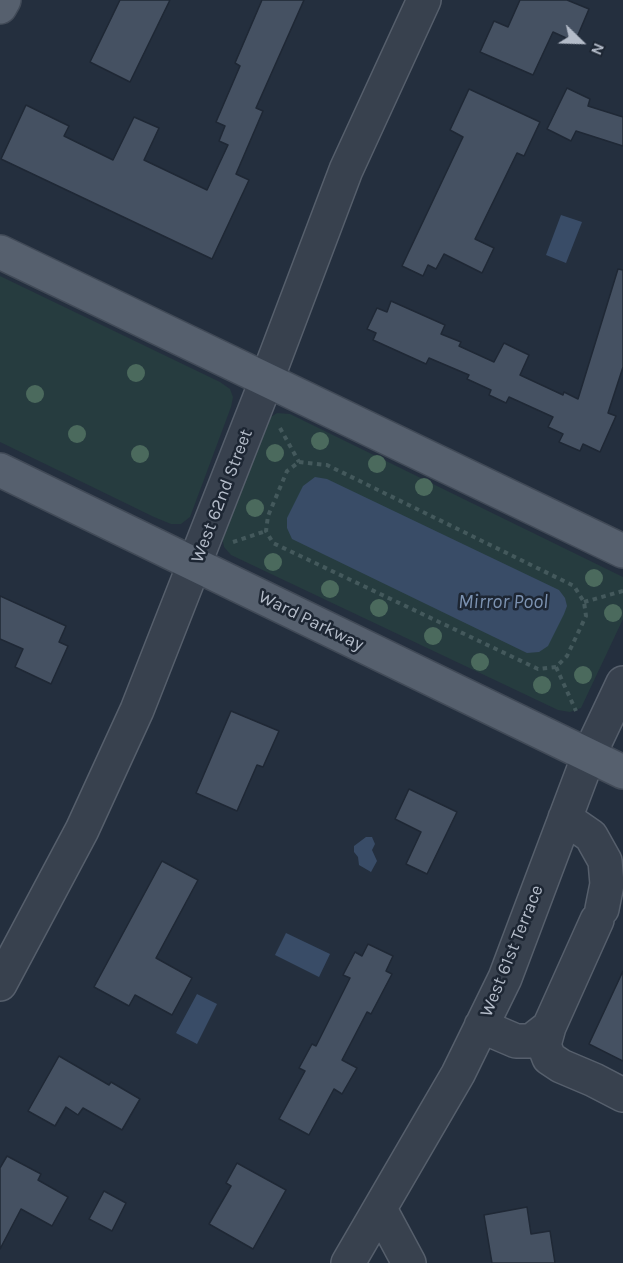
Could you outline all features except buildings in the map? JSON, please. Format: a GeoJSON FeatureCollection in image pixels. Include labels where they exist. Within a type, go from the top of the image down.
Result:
{"type":"FeatureCollection","features":[{"type":"Feature","properties":{"kind":"main road"},"geometry":{"type":"LineString","coordinates":[[0,7],[4,0]]}},
{"type":"Feature","properties":{"kind":"main road"},"geometry":{"type":"LineString","coordinates":[[0,252],[623,551]]}},
{"type":"Feature","properties":{"kind":"main road","name":"Ward Parkway"},"geometry":{"type":"LineString","coordinates":[[0,470],[623,772]]}},
{"type":"Feature","properties":{"kind":"street","name":"West 62nd Street"},"geometry":{"type":"LineString","coordinates":[[0,984],[82,830],[137,710],[346,170],[423,0]]}},
{"type":"Feature","properties":{"kind":"street","name":"West 61st Terrace"},"geometry":{"type":"LineString","coordinates":[[348,1263],[458,1074],[505,978],[589,755],[623,683]]}},
{"type":"Feature","properties":{"kind":"street"},"geometry":{"type":"LineString","coordinates":[[565,818],[591,836],[605,861],[607,884],[599,914],[549,1027],[544,1044],[549,1058],[561,1066],[623,1095]]}},
{"type":"Feature","properties":{"kind":"street"},"geometry":{"type":"LineString","coordinates":[[482,1026],[516,1041],[531,1041],[549,1027]]}},
{"type":"Feature","properties":{"kind":"street"},"geometry":{"type":"LineString","coordinates":[[380,1209],[409,1263]]}},
{"type":"Feature","properties":{"kind":"path"},"geometry":{"type":"LineString","coordinates":[[277,424],[299,462]]}},
{"type":"Feature","properties":{"kind":"path"},"geometry":{"type":"LineString","coordinates":[[299,462],[327,465],[574,586],[584,602],[586,616],[567,656],[556,667],[538,669],[273,543],[266,531],[268,516],[287,471],[299,462]]}},
{"type":"Feature","properties":{"kind":"path"},"geometry":{"type":"LineString","coordinates":[[224,545],[266,531]]}},
{"type":"Feature","properties":{"kind":"path"},"geometry":{"type":"LineString","coordinates":[[584,602],[623,591]]}},
{"type":"Feature","properties":{"kind":"path"},"geometry":{"type":"LineString","coordinates":[[556,667],[577,714]]}},
{"type":"Feature","properties":{"kind":"green space"},"geometry":{"type":"Polygon","coordinates":[[[0,276],[220,382],[230,389],[233,397],[231,407],[190,517],[181,524],[171,524],[154,517],[0,442],[0,276]]]}},
{"type":"Feature","properties":{"kind":"green space"},"geometry":{"type":"Polygon","coordinates":[[[277,413],[290,414],[623,577],[623,619],[581,708],[570,712],[558,710],[231,555],[224,547],[222,536],[268,419],[277,413]]]}},
{"type":"Feature","properties":{"kind":"water"},"geometry":{"type":"Polygon","coordinates":[[[561,215],[582,222],[566,263],[546,255],[561,215]]]}},
{"type":"Feature","properties":{"kind":"water","name":"Mirror Pool"},"geometry":{"type":"Polygon","coordinates":[[[315,477],[327,479],[559,590],[567,606],[548,646],[539,652],[527,653],[292,539],[287,528],[287,518],[303,486],[315,477]]]}},
{"type":"Feature","properties":{"kind":"water"},"geometry":{"type":"Polygon","coordinates":[[[366,837],[372,837],[375,844],[372,850],[377,861],[371,872],[359,865],[358,857],[354,852],[354,846],[366,837]]]}},
{"type":"Feature","properties":{"kind":"water"},"geometry":{"type":"Polygon","coordinates":[[[286,933],[330,954],[319,977],[275,955],[286,933]]]}},
{"type":"Feature","properties":{"kind":"water"},"geometry":{"type":"Polygon","coordinates":[[[197,994],[217,1004],[197,1044],[176,1033],[197,994]]]}}]}
